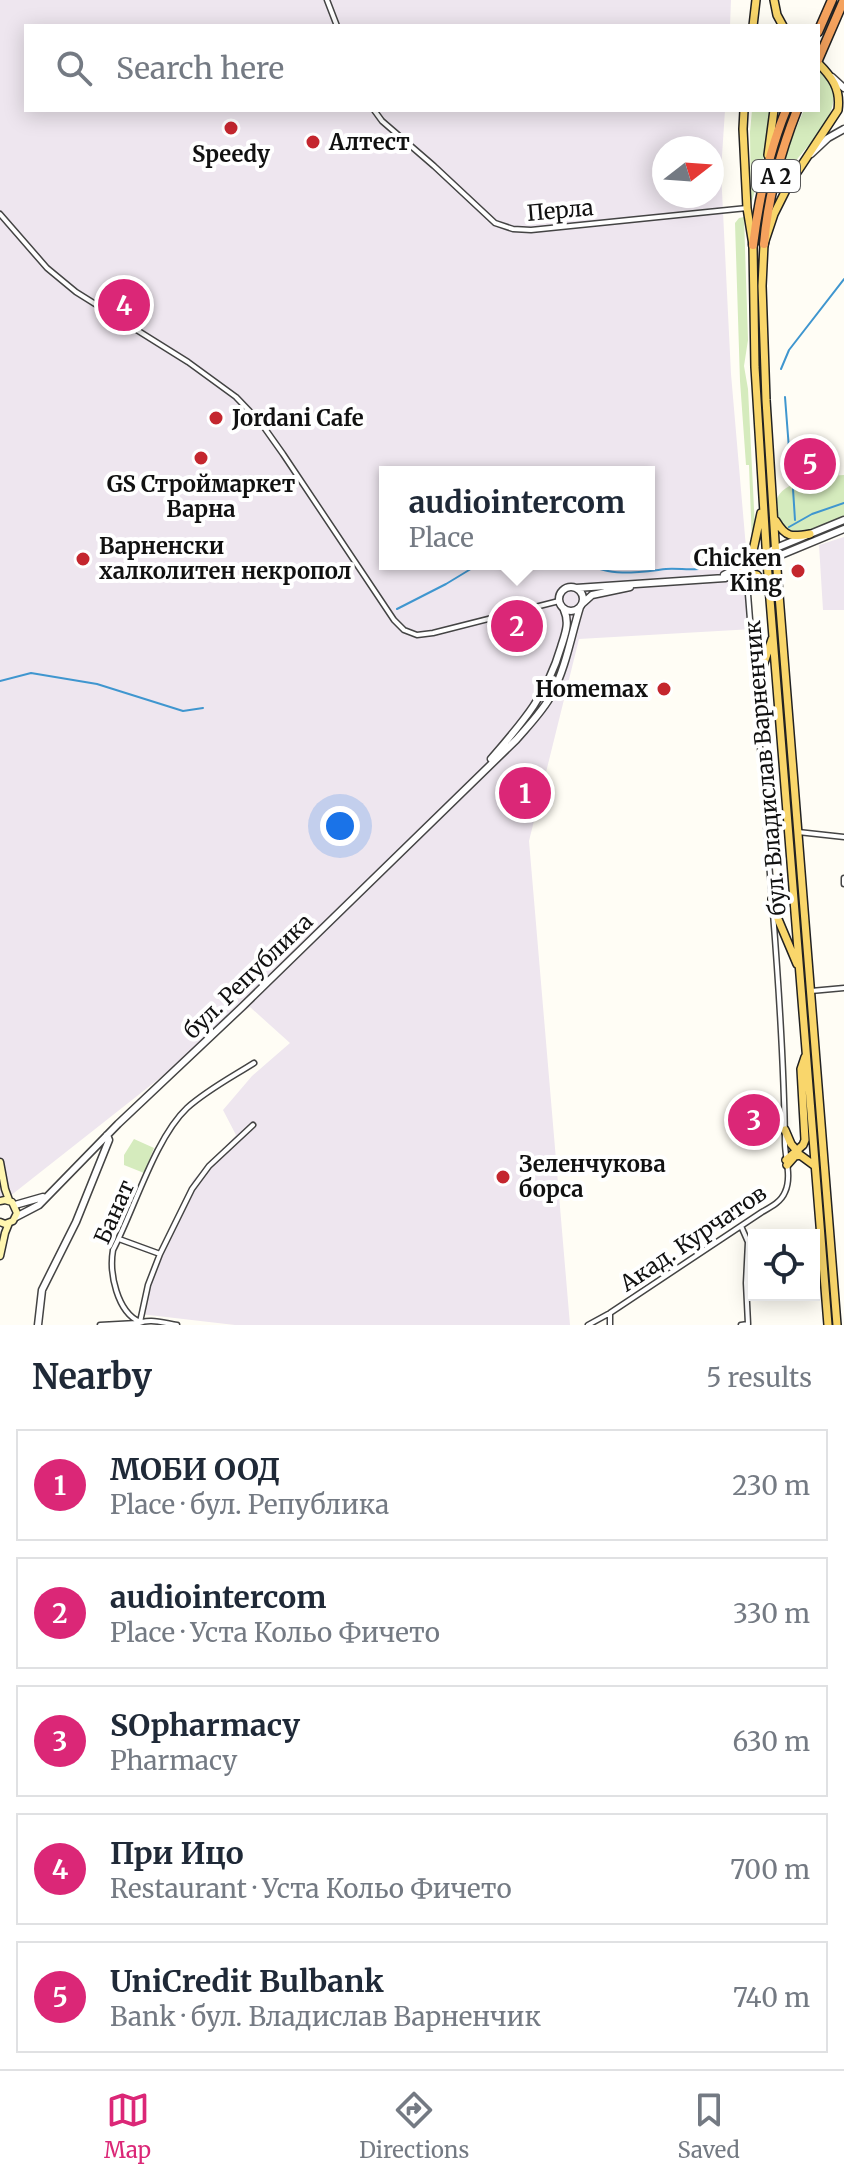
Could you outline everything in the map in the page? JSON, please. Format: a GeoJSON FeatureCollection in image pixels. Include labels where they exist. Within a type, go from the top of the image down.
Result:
{"type":"FeatureCollection","features":[{"type":"Feature","properties":{"kind":"highway"},"geometry":{"type":"LineString","coordinates":[[820,27],[832,0]]}},
{"type":"Feature","properties":{"kind":"highway"},"geometry":{"type":"LineString","coordinates":[[820,57],[844,0]]}},
{"type":"Feature","properties":{"kind":"highway","name":"A 2"},"geometry":{"type":"LineString","coordinates":[[753,245],[767,164],[785,112]]}},
{"type":"Feature","properties":{"kind":"highway","name":"A 2"},"geometry":{"type":"LineString","coordinates":[[764,244],[779,163],[796,112]]}},
{"type":"Feature","properties":{"kind":"main road"},"geometry":{"type":"LineString","coordinates":[[753,24],[756,0]]}},
{"type":"Feature","properties":{"kind":"main road"},"geometry":{"type":"LineString","coordinates":[[774,0],[782,24]]}},
{"type":"Feature","properties":{"kind":"main road"},"geometry":{"type":"LineString","coordinates":[[820,60],[830,74]]}},
{"type":"Feature","properties":{"kind":"main road","name":"бул. Владислав Варненчик"},"geometry":{"type":"LineString","coordinates":[[830,74],[837,91],[838,110],[779,203],[764,244],[762,286],[776,553],[837,1325]]}},
{"type":"Feature","properties":{"kind":"main road","name":"бул. Владислав Варненчик"},"geometry":{"type":"LineString","coordinates":[[744,112],[769,591],[828,1325]]}},
{"type":"Feature","properties":{"kind":"main road"},"geometry":{"type":"LineString","coordinates":[[767,164],[774,112]]}},
{"type":"Feature","properties":{"kind":"main road"},"geometry":{"type":"LineString","coordinates":[[751,560],[763,495]]}},
{"type":"Feature","properties":{"kind":"main road"},"geometry":{"type":"LineString","coordinates":[[775,520],[789,536],[810,534]]}},
{"type":"Feature","properties":{"kind":"main road"},"geometry":{"type":"LineString","coordinates":[[742,572],[757,575],[769,591]]}},
{"type":"Feature","properties":{"kind":"main road"},"geometry":{"type":"LineString","coordinates":[[756,687],[773,637]]}},
{"type":"Feature","properties":{"kind":"main road"},"geometry":{"type":"LineString","coordinates":[[772,899],[799,969]]}},
{"type":"Feature","properties":{"kind":"main road"},"geometry":{"type":"LineString","coordinates":[[786,1162],[799,1153],[805,1140],[801,1069],[806,1055]]}},
{"type":"Feature","properties":{"kind":"main road"},"geometry":{"type":"LineString","coordinates":[[785,1130],[799,1153],[815,1166]]}},
{"type":"Feature","properties":{"kind":"main road"},"geometry":{"type":"LineString","coordinates":[[0,1162],[5,1189],[17,1209],[16,1217],[5,1233],[0,1256]]}},
{"type":"Feature","properties":{"kind":"main road"},"geometry":{"type":"LineString","coordinates":[[0,1201],[12,1202]]}},
{"type":"Feature","properties":{"kind":"main road"},"geometry":{"type":"LineString","coordinates":[[0,1222],[9,1223]]}},
{"type":"Feature","properties":{"kind":"street"},"geometry":{"type":"LineString","coordinates":[[327,0],[336,24]]}},
{"type":"Feature","properties":{"kind":"street"},"geometry":{"type":"LineString","coordinates":[[830,74],[844,88]]}},
{"type":"Feature","properties":{"kind":"street","name":"Перла"},"geometry":{"type":"LineString","coordinates":[[375,112],[503,227],[531,230],[747,208]]}},
{"type":"Feature","properties":{"kind":"street"},"geometry":{"type":"LineString","coordinates":[[805,159],[828,138],[844,129]]}},
{"type":"Feature","properties":{"kind":"street"},"geometry":{"type":"LineString","coordinates":[[0,214],[47,268],[76,292],[214,379],[244,405],[276,444],[353,561],[404,630],[417,635],[433,633],[559,601]]}},
{"type":"Feature","properties":{"kind":"street"},"geometry":{"type":"LineString","coordinates":[[776,553],[844,520]]}},
{"type":"Feature","properties":{"kind":"street"},"geometry":{"type":"LineString","coordinates":[[640,585],[592,595],[571,612],[564,610],[559,601],[562,591],[568,587],[640,585],[731,577],[776,553],[844,529]]}},
{"type":"Feature","properties":{"kind":"street"},"geometry":{"type":"LineString","coordinates":[[717,578],[751,560],[767,557]]}},
{"type":"Feature","properties":{"kind":"street","name":"Акад. Курчатов"},"geometry":{"type":"LineString","coordinates":[[588,1325],[780,1200],[786,1191],[780,996],[748,594],[742,581],[731,577]]}},
{"type":"Feature","properties":{"kind":"street"},"geometry":{"type":"LineString","coordinates":[[576,588],[582,595],[581,606]]}},
{"type":"Feature","properties":{"kind":"street","name":"бул. Република"},"geometry":{"type":"LineString","coordinates":[[16,1217],[35,1207],[516,740],[549,699],[562,669],[581,606]]}},
{"type":"Feature","properties":{"kind":"street","name":"бул. Република"},"geometry":{"type":"LineString","coordinates":[[473,780],[543,693],[567,626],[564,610]]}},
{"type":"Feature","properties":{"kind":"street"},"geometry":{"type":"LineString","coordinates":[[798,832],[844,837]]}},
{"type":"Feature","properties":{"kind":"street"},"geometry":{"type":"LineString","coordinates":[[811,991],[844,988]]}},
{"type":"Feature","properties":{"kind":"street","name":"Банат"},"geometry":{"type":"LineString","coordinates":[[138,1323],[127,1312],[116,1291],[111,1263],[113,1250],[175,1122],[200,1098],[254,1063]]}},
{"type":"Feature","properties":{"kind":"street"},"geometry":{"type":"LineString","coordinates":[[138,1323],[160,1254],[200,1176],[253,1125]]}},
{"type":"Feature","properties":{"kind":"street"},"geometry":{"type":"LineString","coordinates":[[38,1325],[42,1290],[76,1222],[109,1140],[107,1135]]}},
{"type":"Feature","properties":{"kind":"street","name":"бул. Република"},"geometry":{"type":"LineString","coordinates":[[12,1202],[46,1196]]}},
{"type":"Feature","properties":{"kind":"street"},"geometry":{"type":"LineString","coordinates":[[741,1226],[748,1242],[748,1324],[741,1325]]}},
{"type":"Feature","properties":{"kind":"street"},"geometry":{"type":"LineString","coordinates":[[119,1239],[160,1254]]}},
{"type":"Feature","properties":{"kind":"street"},"geometry":{"type":"LineString","coordinates":[[610,1313],[610,1325]]}},
{"type":"Feature","properties":{"kind":"street"},"geometry":{"type":"LineString","coordinates":[[100,1325],[177,1325]]}},
{"type":"Feature","properties":{"kind":"shaded area"},"geometry":{"type":"Polygon","coordinates":[[[0,0],[731,0],[730,24],[24,24],[24,112],[725,112],[723,136],[652,136],[652,208],[723,208],[731,374],[753,629],[579,639],[529,841],[570,1325],[235,1325],[140,1314],[146,1284],[160,1248],[193,1180],[236,1135],[223,1110],[252,1076],[290,1043],[250,1007],[0,1204],[0,0]]]}},
{"type":"Feature","properties":{"kind":"shaded area"},"geometry":{"type":"Polygon","coordinates":[[[844,537],[844,610],[823,610],[819,545],[844,537]]]}},
{"type":"Feature","properties":{"kind":"green space"},"geometry":{"type":"Polygon","coordinates":[[[821,70],[832,89],[831,111],[774,199],[788,147],[803,112],[820,112],[821,70]]]}},
{"type":"Feature","properties":{"kind":"green space"},"geometry":{"type":"Polygon","coordinates":[[[752,112],[772,112],[751,205],[752,112]]]}},
{"type":"Feature","properties":{"kind":"green space"},"geometry":{"type":"Polygon","coordinates":[[[744,217],[748,340],[744,366],[748,389],[755,528],[752,543],[749,465],[746,465],[740,381],[735,223],[744,217]]]}},
{"type":"Feature","properties":{"kind":"green space"},"geometry":{"type":"Polygon","coordinates":[[[844,475],[844,529],[789,552],[786,544],[806,536],[789,536],[777,523],[774,509],[780,494],[804,480],[844,475]]]}},
{"type":"Feature","properties":{"kind":"green space"},"geometry":{"type":"Polygon","coordinates":[[[134,1139],[154,1148],[144,1173],[124,1165],[124,1155],[134,1139]]]}},
{"type":"Feature","properties":{"kind":"waterway"},"geometry":{"type":"LineString","coordinates":[[781,369],[789,350],[844,279]]}},
{"type":"Feature","properties":{"kind":"waterway"},"geometry":{"type":"LineString","coordinates":[[785,397],[791,475]]}},
{"type":"Feature","properties":{"kind":"waterway"},"geometry":{"type":"LineString","coordinates":[[793,489],[795,520]]}},
{"type":"Feature","properties":{"kind":"waterway"},"geometry":{"type":"LineString","coordinates":[[789,527],[812,514],[844,503]]}},
{"type":"Feature","properties":{"kind":"waterway"},"geometry":{"type":"LineString","coordinates":[[604,570],[700,569],[716,563],[731,549]]}},
{"type":"Feature","properties":{"kind":"waterway"},"geometry":{"type":"LineString","coordinates":[[397,609],[469,570]]}},
{"type":"Feature","properties":{"kind":"waterway"},"geometry":{"type":"LineString","coordinates":[[0,681],[31,673],[97,684],[183,711],[203,708]]}},
{"type":"Feature","properties":{"kind":"place","name":"Speedy"},"geometry":{"type":"Point","coordinates":[231,128]}},
{"type":"Feature","properties":{"kind":"place","name":"Алтест"},"geometry":{"type":"Point","coordinates":[313,142]}},
{"type":"Feature","properties":{"kind":"place","name":"При Ицо"},"geometry":{"type":"Point","coordinates":[124,305]}},
{"type":"Feature","properties":{"kind":"place","name":"Jordani Cafe"},"geometry":{"type":"Point","coordinates":[216,418]}},
{"type":"Feature","properties":{"kind":"place","name":"GS Строймаркет Варна"},"geometry":{"type":"Point","coordinates":[201,458]}},
{"type":"Feature","properties":{"kind":"place","name":"UniCredit Bulbank"},"geometry":{"type":"Point","coordinates":[810,464]}},
{"type":"Feature","properties":{"kind":"place","name":"Варненски халколитен некропол"},"geometry":{"type":"Point","coordinates":[83,559]}},
{"type":"Feature","properties":{"kind":"place","name":"Chicken King"},"geometry":{"type":"Point","coordinates":[798,571]}},
{"type":"Feature","properties":{"kind":"place","name":"audiointercom"},"geometry":{"type":"Point","coordinates":[517,626]}},
{"type":"Feature","properties":{"kind":"place","name":"Homemax"},"geometry":{"type":"Point","coordinates":[664,689]}},
{"type":"Feature","properties":{"kind":"place","name":"МОБИ ООД"},"geometry":{"type":"Point","coordinates":[525,793]}},
{"type":"Feature","properties":{"kind":"place","name":"SOpharmacy"},"geometry":{"type":"Point","coordinates":[754,1120]}},
{"type":"Feature","properties":{"kind":"place","name":"Зеленчукова борса"},"geometry":{"type":"Point","coordinates":[503,1177]}}]}
